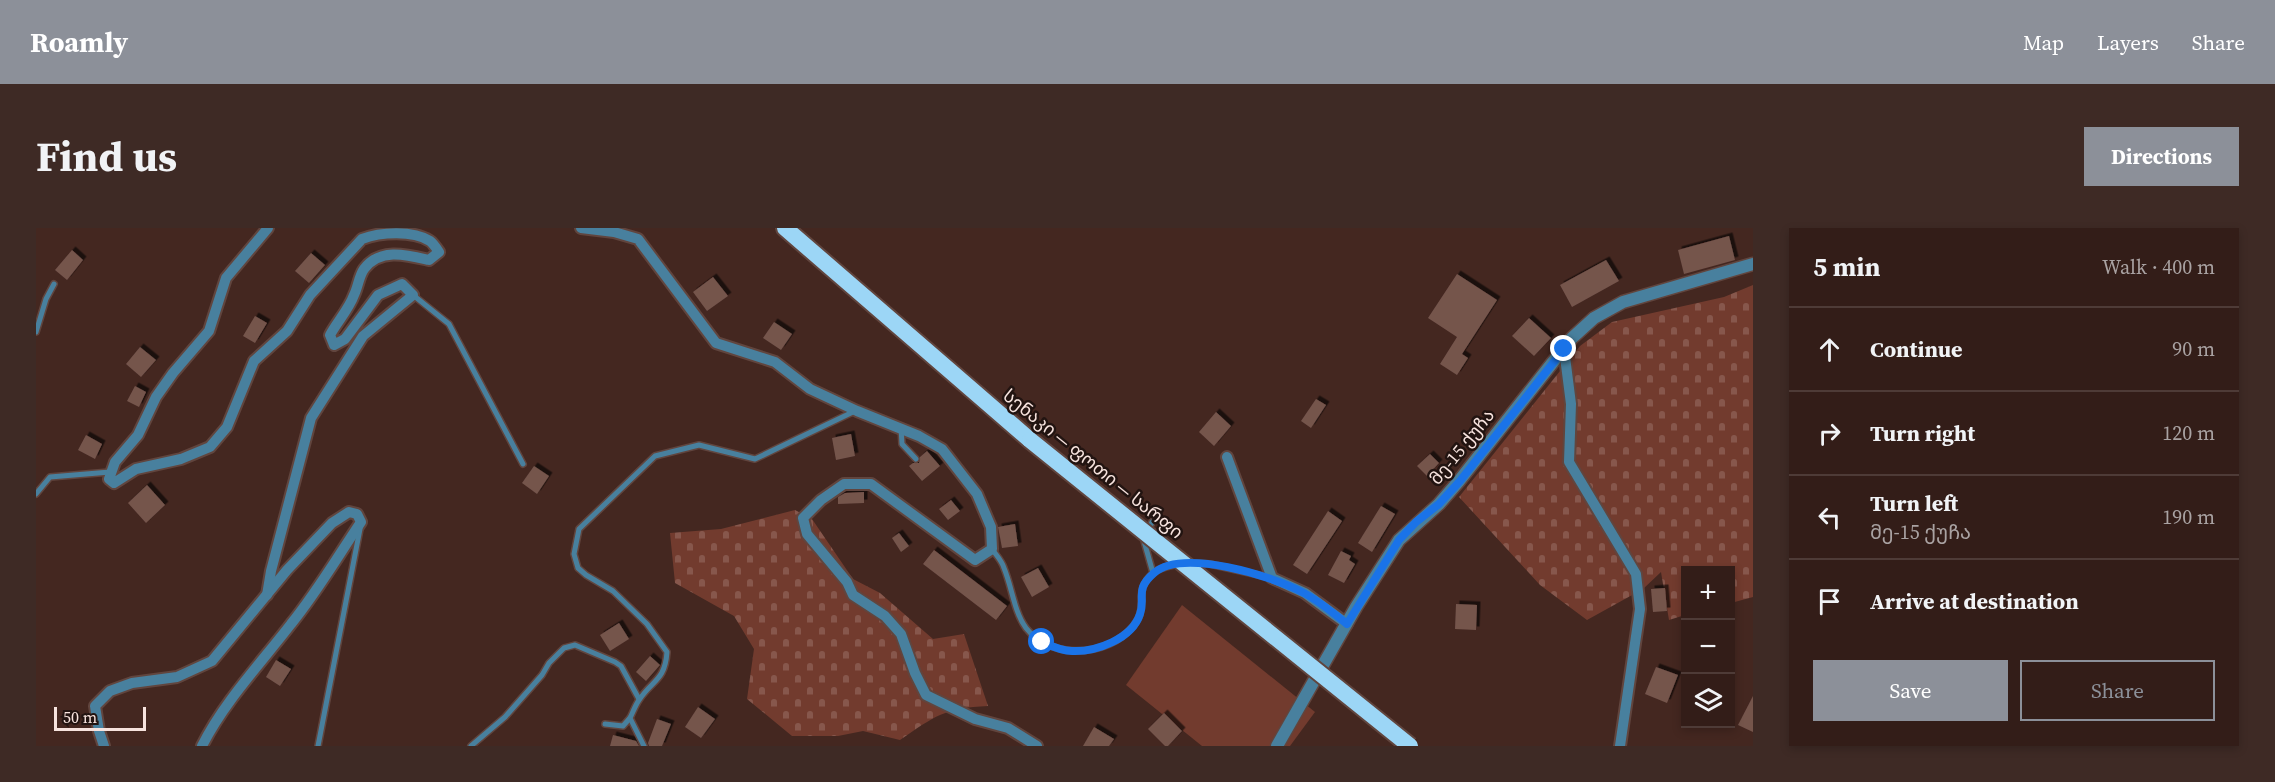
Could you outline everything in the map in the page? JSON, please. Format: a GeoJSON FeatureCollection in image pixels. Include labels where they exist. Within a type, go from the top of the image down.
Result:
{"type":"FeatureCollection","features":[{"type":"Feature","properties":{"kind":"highway","name":"სენაკი — ფოთი — სარფი"},"geometry":{"type":"LineString","coordinates":[[785,228],[1030,440],[1410,746]]}},
{"type":"Feature","properties":{"kind":"street"},"geometry":{"type":"LineString","coordinates":[[267,596],[270,572],[311,418],[363,336],[413,295],[402,284],[378,295],[345,339],[334,345],[330,336],[354,297],[363,270],[368,265],[394,253],[429,260],[439,252],[431,241],[399,232],[372,235],[362,239],[310,295],[287,331],[254,361],[227,427],[210,447],[181,459],[136,468],[114,483],[109,479],[115,462],[138,435],[156,397],[173,373],[209,331],[226,278],[268,228]]}},
{"type":"Feature","properties":{"kind":"street"},"geometry":{"type":"LineString","coordinates":[[589,229],[638,238],[716,344],[775,362],[810,389],[919,436],[942,449],[977,494],[991,527],[992,549],[975,560],[871,484],[844,484],[821,500],[804,518],[807,534],[847,582],[853,595],[885,616],[901,634],[915,673],[926,695],[975,719],[1008,728],[1037,746]]}},
{"type":"Feature","properties":{"kind":"street","name":"მე-15 ქუჩა"},"geometry":{"type":"LineString","coordinates":[[1277,746],[1347,624],[1399,540],[1416,522],[1439,504],[1460,481],[1564,349],[1594,318],[1623,302],[1753,264]]}},
{"type":"Feature","properties":{"kind":"street"},"geometry":{"type":"LineString","coordinates":[[1564,349],[1571,404],[1569,462],[1636,574],[1641,609],[1620,746]]}},
{"type":"Feature","properties":{"kind":"street"},"geometry":{"type":"LineString","coordinates":[[1227,457],[1272,578],[1305,593],[1347,624]]}},
{"type":"Feature","properties":{"kind":"street"},"geometry":{"type":"LineString","coordinates":[[104,746],[95,706],[110,691],[132,683],[177,677],[212,662],[332,523],[349,512],[357,514],[361,522],[294,622],[234,698],[202,746]]}},
{"type":"Feature","properties":{"kind":"lane"},"geometry":{"type":"LineString","coordinates":[[36,332],[46,299],[54,284]]}},
{"type":"Feature","properties":{"kind":"lane"},"geometry":{"type":"LineString","coordinates":[[413,295],[449,324],[523,464]]}},
{"type":"Feature","properties":{"kind":"lane"},"geometry":{"type":"LineString","coordinates":[[605,724],[623,726],[630,718],[639,699],[663,673],[667,652],[647,624],[613,591],[586,575],[578,567],[574,554],[579,529],[655,456],[699,445],[754,459],[857,411]]}},
{"type":"Feature","properties":{"kind":"lane"},"geometry":{"type":"LineString","coordinates":[[901,428],[902,444],[916,459]]}},
{"type":"Feature","properties":{"kind":"lane"},"geometry":{"type":"LineString","coordinates":[[36,494],[50,477],[110,472]]}},
{"type":"Feature","properties":{"kind":"lane"},"geometry":{"type":"LineString","coordinates":[[318,746],[361,522]]}},
{"type":"Feature","properties":{"kind":"lane"},"geometry":{"type":"LineString","coordinates":[[1152,522],[1144,541],[1153,573]]}},
{"type":"Feature","properties":{"kind":"lane"},"geometry":{"type":"LineString","coordinates":[[992,549],[1004,565],[1022,621],[1028,630],[1042,642],[1070,651],[1102,646],[1125,634],[1137,621],[1141,612],[1140,590],[1153,573],[1162,568],[1181,563],[1210,564],[1272,578]]}},
{"type":"Feature","properties":{"kind":"lane"},"geometry":{"type":"LineString","coordinates":[[471,746],[505,717],[564,648],[575,645],[621,666],[639,699]]}},
{"type":"Feature","properties":{"kind":"lane"},"geometry":{"type":"LineString","coordinates":[[630,718],[644,746]]}},
{"type":"Feature","properties":{"kind":"green space"},"geometry":{"type":"Polygon","coordinates":[[[1753,285],[1753,597],[1735,602],[1735,566],[1681,566],[1681,616],[1669,620],[1661,572],[1643,589],[1587,620],[1540,585],[1459,497],[1580,346],[1612,322],[1724,297],[1753,285]]]}},
{"type":"Feature","properties":{"kind":"green space"},"geometry":{"type":"Polygon","coordinates":[[[795,510],[812,519],[853,579],[880,593],[933,639],[964,634],[988,706],[950,711],[922,725],[900,740],[863,731],[838,736],[792,736],[747,699],[754,649],[734,616],[675,583],[670,533],[721,529],[795,510]]]}},
{"type":"Feature","properties":{"kind":"green space"},"geometry":{"type":"Polygon","coordinates":[[[1182,605],[1315,712],[1290,746],[1202,746],[1126,685],[1182,605]]]}},
{"type":"Feature","properties":{"kind":"building"},"geometry":{"type":"Polygon","coordinates":[[[1729,236],[1735,260],[1684,274],[1678,250],[1729,236]]]}},
{"type":"Feature","properties":{"kind":"building"},"geometry":{"type":"Polygon","coordinates":[[[72,250],[83,260],[67,280],[55,270],[72,250]]]}},
{"type":"Feature","properties":{"kind":"building"},"geometry":{"type":"Polygon","coordinates":[[[311,253],[325,265],[309,283],[295,271],[311,253]]]}},
{"type":"Feature","properties":{"kind":"building"},"geometry":{"type":"Polygon","coordinates":[[[1606,260],[1619,281],[1572,307],[1560,285],[1606,260]]]}},
{"type":"Feature","properties":{"kind":"building"},"geometry":{"type":"Polygon","coordinates":[[[1457,274],[1497,300],[1462,354],[1468,358],[1457,375],[1440,364],[1457,337],[1428,318],[1457,274]]]}},
{"type":"Feature","properties":{"kind":"building"},"geometry":{"type":"Polygon","coordinates":[[[713,277],[728,296],[707,311],[693,292],[713,277]]]}},
{"type":"Feature","properties":{"kind":"building"},"geometry":{"type":"Polygon","coordinates":[[[255,316],[267,323],[255,343],[243,336],[255,316]]]}},
{"type":"Feature","properties":{"kind":"building"},"geometry":{"type":"Polygon","coordinates":[[[1529,318],[1551,338],[1534,356],[1512,336],[1529,318]]]}},
{"type":"Feature","properties":{"kind":"building"},"geometry":{"type":"Polygon","coordinates":[[[774,322],[792,334],[781,350],[763,338],[774,322]]]}},
{"type":"Feature","properties":{"kind":"building"},"geometry":{"type":"Polygon","coordinates":[[[140,347],[156,360],[141,377],[126,364],[140,347]]]}},
{"type":"Feature","properties":{"kind":"building"},"geometry":{"type":"Polygon","coordinates":[[[135,386],[146,392],[139,407],[127,401],[135,386]]]}},
{"type":"Feature","properties":{"kind":"building"},"geometry":{"type":"Polygon","coordinates":[[[1316,399],[1326,405],[1311,428],[1301,421],[1316,399]]]}},
{"type":"Feature","properties":{"kind":"building"},"geometry":{"type":"Polygon","coordinates":[[[1216,412],[1231,426],[1214,446],[1199,432],[1216,412]]]}},
{"type":"Feature","properties":{"kind":"building"},"geometry":{"type":"Polygon","coordinates":[[[851,434],[855,456],[836,460],[832,438],[851,434]]]}},
{"type":"Feature","properties":{"kind":"building"},"geometry":{"type":"Polygon","coordinates":[[[86,435],[102,444],[95,459],[78,450],[86,435]]]}},
{"type":"Feature","properties":{"kind":"building"},"geometry":{"type":"Polygon","coordinates":[[[927,451],[940,466],[922,481],[909,466],[919,463],[920,457],[927,451]]]}},
{"type":"Feature","properties":{"kind":"building"},"geometry":{"type":"Polygon","coordinates":[[[1430,454],[1439,463],[1427,476],[1417,466],[1430,454]]]}},
{"type":"Feature","properties":{"kind":"building"},"geometry":{"type":"Polygon","coordinates":[[[534,466],[549,476],[537,494],[522,483],[534,466]]]}},
{"type":"Feature","properties":{"kind":"building"},"geometry":{"type":"Polygon","coordinates":[[[147,485],[165,505],[146,523],[128,503],[147,485]]]}},
{"type":"Feature","properties":{"kind":"building"},"geometry":{"type":"Polygon","coordinates":[[[864,492],[864,503],[838,504],[838,497],[845,493],[864,492]]]}},
{"type":"Feature","properties":{"kind":"building"},"geometry":{"type":"Polygon","coordinates":[[[951,500],[960,511],[948,520],[939,509],[951,500]]]}},
{"type":"Feature","properties":{"kind":"building"},"geometry":{"type":"Polygon","coordinates":[[[1381,506],[1395,514],[1372,552],[1358,543],[1381,506]]]}},
{"type":"Feature","properties":{"kind":"building"},"geometry":{"type":"Polygon","coordinates":[[[1328,511],[1342,521],[1307,574],[1293,565],[1328,511]]]}},
{"type":"Feature","properties":{"kind":"building"},"geometry":{"type":"Polygon","coordinates":[[[1015,524],[1018,546],[1002,548],[998,527],[1015,524]]]}},
{"type":"Feature","properties":{"kind":"building"},"geometry":{"type":"Polygon","coordinates":[[[899,533],[909,546],[901,552],[892,538],[899,533]]]}},
{"type":"Feature","properties":{"kind":"building"},"geometry":{"type":"Polygon","coordinates":[[[934,550],[1007,606],[996,620],[923,564],[934,550]]]}},
{"type":"Feature","properties":{"kind":"building"},"geometry":{"type":"Polygon","coordinates":[[[1341,551],[1351,556],[1349,560],[1355,564],[1344,583],[1328,575],[1341,551]]]}},
{"type":"Feature","properties":{"kind":"building"},"geometry":{"type":"Polygon","coordinates":[[[1038,568],[1049,587],[1032,597],[1021,577],[1038,568]]]}},
{"type":"Feature","properties":{"kind":"building"},"geometry":{"type":"Polygon","coordinates":[[[1665,588],[1667,611],[1653,612],[1651,589],[1665,588]]]}},
{"type":"Feature","properties":{"kind":"building"},"geometry":{"type":"Polygon","coordinates":[[[1456,604],[1477,605],[1476,630],[1455,629],[1456,604]]]}},
{"type":"Feature","properties":{"kind":"building"},"geometry":{"type":"Polygon","coordinates":[[[619,623],[629,639],[610,651],[600,635],[619,623]]]}},
{"type":"Feature","properties":{"kind":"building"},"geometry":{"type":"Polygon","coordinates":[[[650,656],[660,665],[646,681],[636,672],[650,656]]]}},
{"type":"Feature","properties":{"kind":"building"},"geometry":{"type":"Polygon","coordinates":[[[276,660],[291,669],[280,686],[266,677],[276,660]]]}},
{"type":"Feature","properties":{"kind":"building"},"geometry":{"type":"Polygon","coordinates":[[[1656,667],[1678,675],[1667,703],[1645,694],[1656,667]]]}},
{"type":"Feature","properties":{"kind":"building"},"geometry":{"type":"Polygon","coordinates":[[[1753,696],[1753,732],[1738,725],[1753,696]]]}},
{"type":"Feature","properties":{"kind":"building"},"geometry":{"type":"Polygon","coordinates":[[[698,707],[715,719],[701,738],[685,727],[698,707]]]}},
{"type":"Feature","properties":{"kind":"building"},"geometry":{"type":"Polygon","coordinates":[[[1164,713],[1182,731],[1168,746],[1165,746],[1148,729],[1164,713]]]}},
{"type":"Feature","properties":{"kind":"building"},"geometry":{"type":"Polygon","coordinates":[[[657,719],[671,724],[662,746],[649,746],[648,743],[657,719]]]}},
{"type":"Feature","properties":{"kind":"building"},"geometry":{"type":"Polygon","coordinates":[[[1094,727],[1114,739],[1109,746],[1083,746],[1094,727]]]}},
{"type":"Feature","properties":{"kind":"building"},"geometry":{"type":"Polygon","coordinates":[[[613,735],[636,741],[639,746],[610,746],[613,735]]]}},
{"type":"Feature","properties":{"kind":"route"},"geometry":{"type":"LineString","coordinates":[[1042,642],[1070,651],[1088,650],[1102,646],[1125,634],[1137,621],[1141,612],[1140,590],[1153,573],[1181,563],[1210,564],[1272,578],[1305,593],[1347,624],[1399,540],[1416,522],[1439,504],[1460,481],[1564,349]]}}]}
